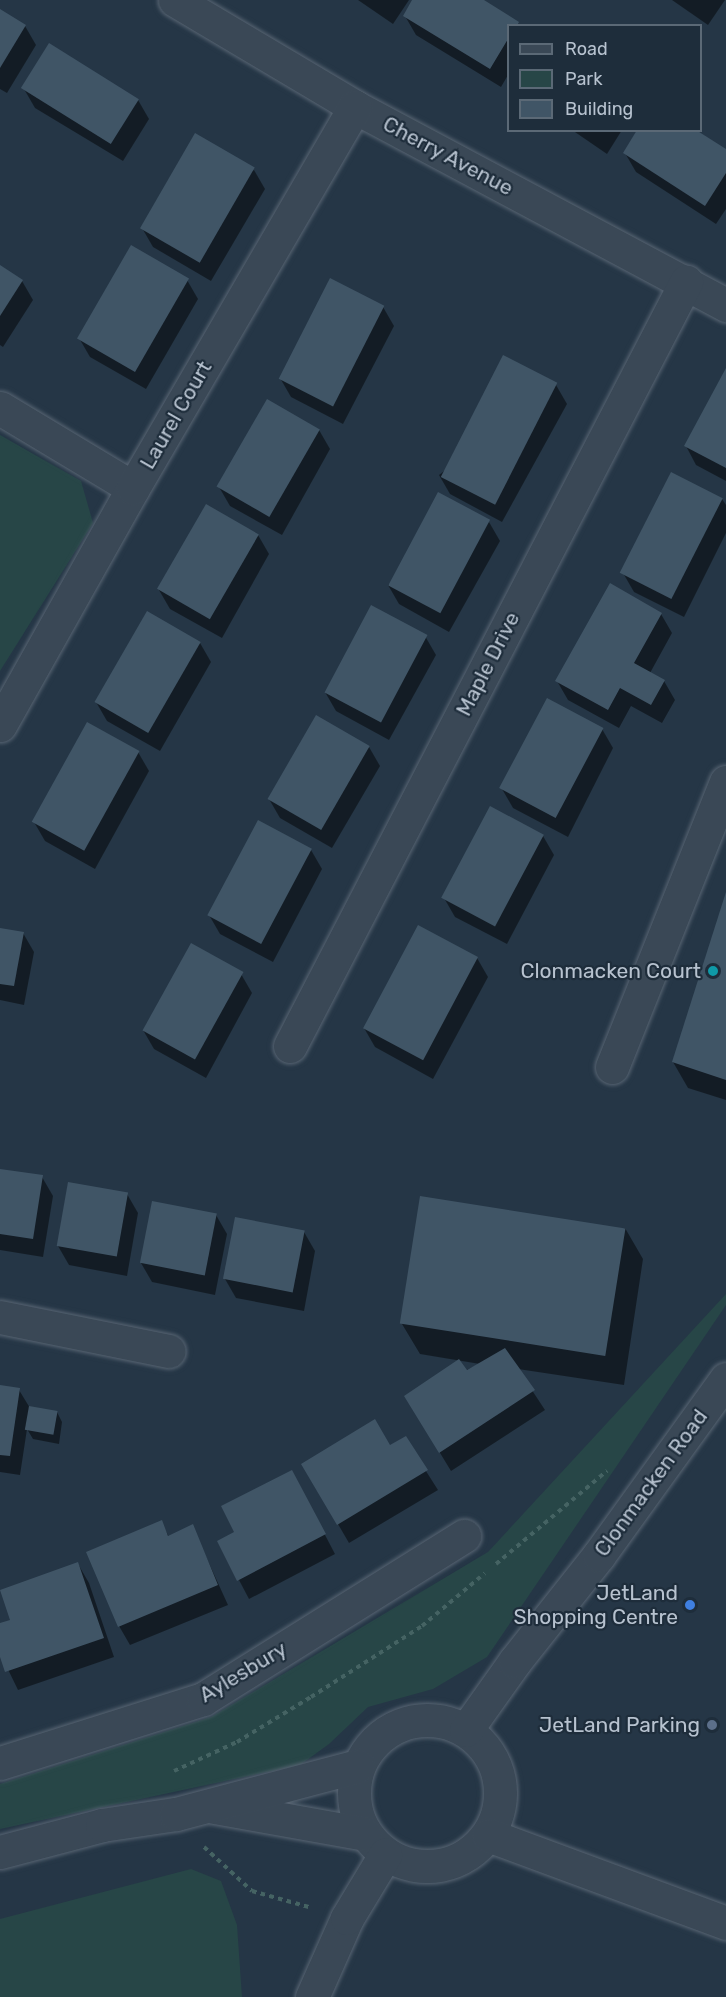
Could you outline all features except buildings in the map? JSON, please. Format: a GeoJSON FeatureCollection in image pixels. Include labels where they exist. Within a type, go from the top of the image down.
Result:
{"type":"FeatureCollection","features":[{"type":"Feature","properties":{"kind":"street","name":"Cherry Avenue"},"geometry":{"type":"LineString","coordinates":[[175,0],[355,107],[726,305]]}},
{"type":"Feature","properties":{"kind":"street","name":"Laurel Court"},"geometry":{"type":"LineString","coordinates":[[0,725],[133,488],[355,107]]}},
{"type":"Feature","properties":{"kind":"street","name":"Maple Drive"},"geometry":{"type":"LineString","coordinates":[[290,1046],[686,282]]}},
{"type":"Feature","properties":{"kind":"street"},"geometry":{"type":"LineString","coordinates":[[0,408],[133,488]]}},
{"type":"Feature","properties":{"kind":"street"},"geometry":{"type":"LineString","coordinates":[[612,1066],[726,782]]}},
{"type":"Feature","properties":{"kind":"street"},"geometry":{"type":"LineString","coordinates":[[0,1317],[169,1351]]}},
{"type":"Feature","properties":{"kind":"street","name":"Clonmacken Road"},"geometry":{"type":"LineString","coordinates":[[466,1730],[515,1661],[599,1556],[726,1379]]}},
{"type":"Feature","properties":{"kind":"street","name":"Aylesbury"},"geometry":{"type":"LineString","coordinates":[[0,1763],[203,1699],[464,1536]]}},
{"type":"Feature","properties":{"kind":"street"},"geometry":{"type":"LineString","coordinates":[[191,1810],[375,1844],[412,1866],[441,1866],[467,1856],[488,1835],[498,1814],[501,1790],[496,1766],[484,1746],[466,1730],[435,1719],[403,1723],[376,1740],[358,1766],[353,1801],[375,1844],[347,1918],[312,1997]]}},
{"type":"Feature","properties":{"kind":"street"},"geometry":{"type":"LineString","coordinates":[[0,1852],[102,1825],[191,1810],[358,1766]]}},
{"type":"Feature","properties":{"kind":"street"},"geometry":{"type":"LineString","coordinates":[[488,1835],[726,1923]]}},
{"type":"Feature","properties":{"kind":"path"},"geometry":{"type":"LineString","coordinates":[[191,1810],[214,1858],[252,1891],[347,1918]]}},
{"type":"Feature","properties":{"kind":"green space"},"geometry":{"type":"Polygon","coordinates":[[[0,435],[81,481],[93,523],[0,671],[0,435]]]}},
{"type":"Feature","properties":{"kind":"green space"},"geometry":{"type":"Polygon","coordinates":[[[726,1294],[726,1305],[487,1657],[433,1689],[368,1707],[329,1744],[300,1765],[0,1829],[0,1784],[211,1717],[488,1552],[726,1294]]]}},
{"type":"Feature","properties":{"kind":"green space"},"geometry":{"type":"Polygon","coordinates":[[[191,1869],[221,1881],[237,1925],[242,1997],[0,1997],[0,1919],[191,1869]]]}},
{"type":"Feature","properties":{"kind":"place","name":"Clonmacken Court"},"geometry":{"type":"Point","coordinates":[713,971]}},
{"type":"Feature","properties":{"kind":"place","name":"JetLand Shopping Centre"},"geometry":{"type":"Point","coordinates":[690,1605]}},
{"type":"Feature","properties":{"kind":"place","name":"JetLand Parking"},"geometry":{"type":"Point","coordinates":[712,1725]}}]}
